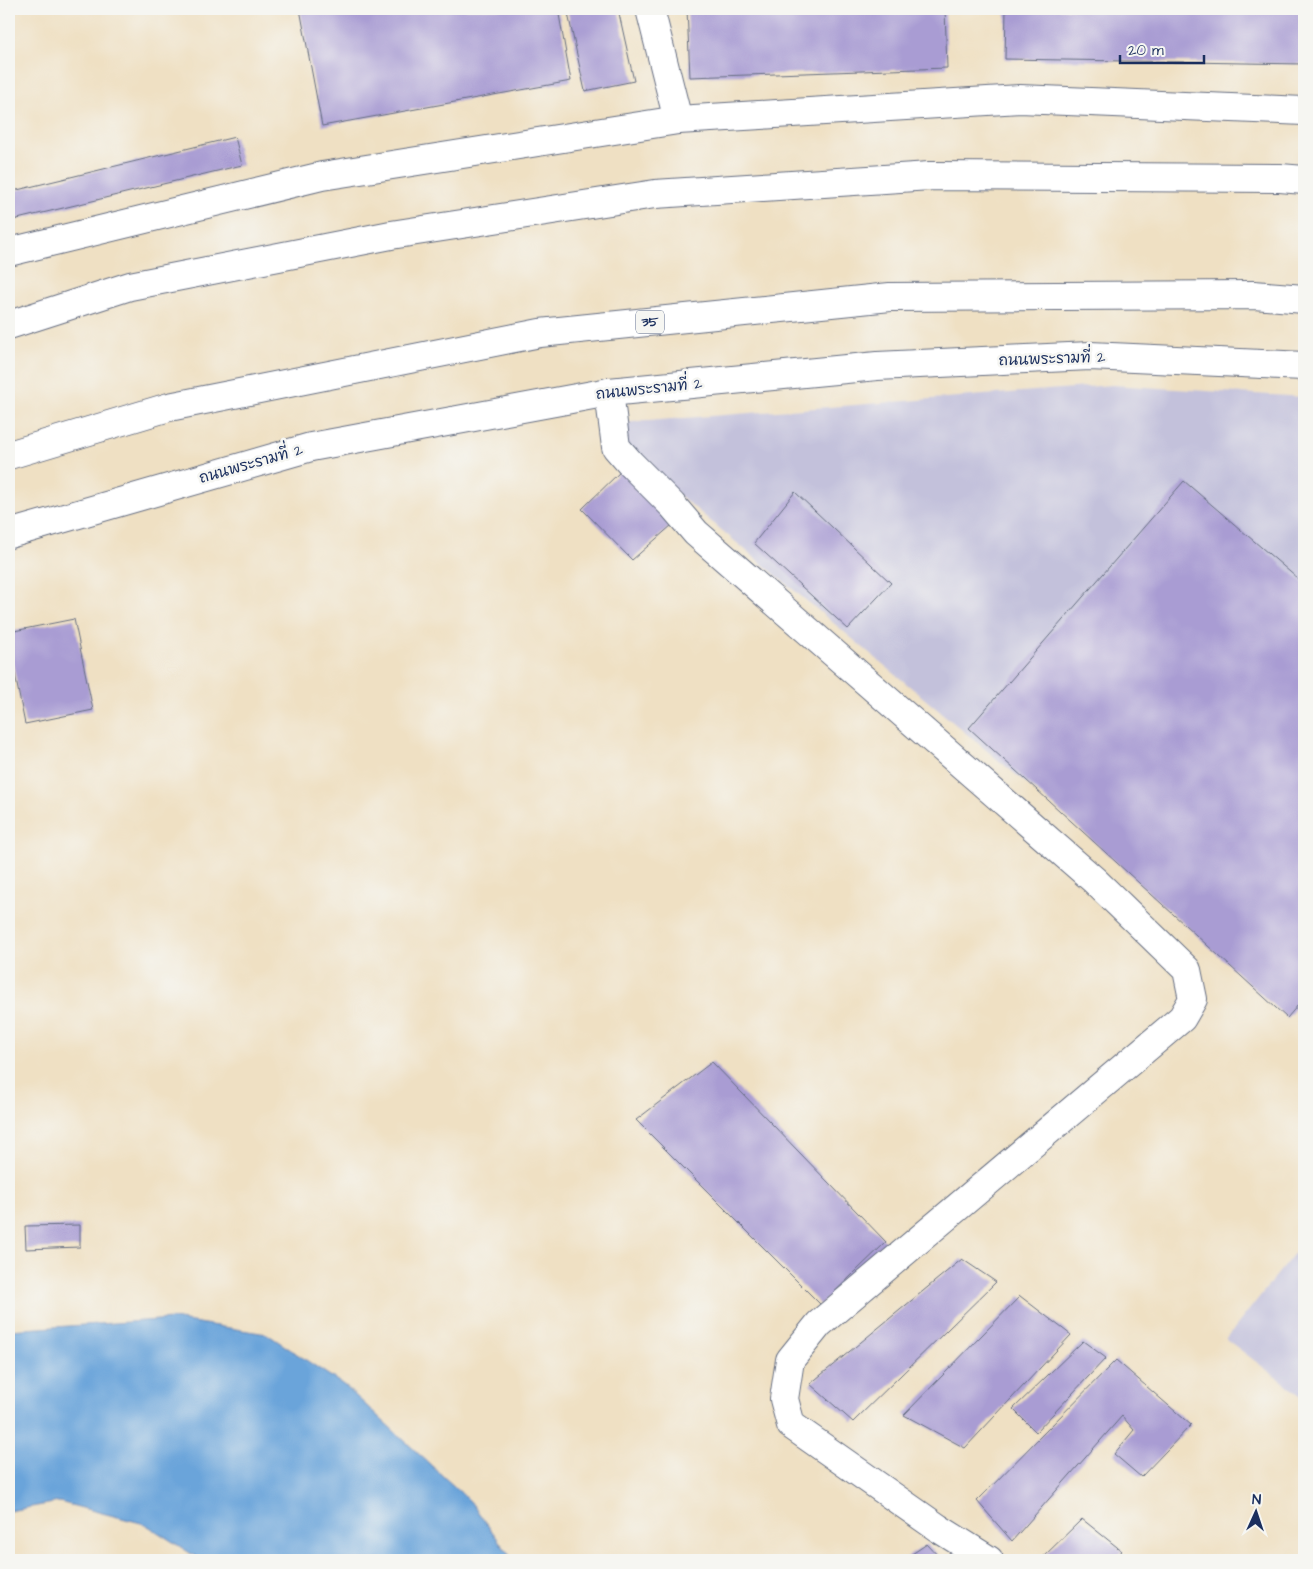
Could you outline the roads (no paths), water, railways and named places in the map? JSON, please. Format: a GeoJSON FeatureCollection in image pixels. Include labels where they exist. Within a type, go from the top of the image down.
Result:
{"type":"FeatureCollection","features":[{"type":"Feature","properties":{"kind":"main road"},"geometry":{"type":"LineString","coordinates":[[650,9],[678,120]]}},
{"type":"Feature","properties":{"kind":"main road"},"geometry":{"type":"LineString","coordinates":[[9,252],[322,176],[678,120],[1020,99],[1304,111]]}},
{"type":"Feature","properties":{"kind":"main road"},"geometry":{"type":"LineString","coordinates":[[9,325],[130,286],[391,235],[655,194],[930,176],[1280,178],[1304,180]]}},
{"type":"Feature","properties":{"kind":"main road","name":"35"},"geometry":{"type":"LineString","coordinates":[[9,455],[169,407],[540,333],[890,297],[1254,295],[1304,300]]}},
{"type":"Feature","properties":{"kind":"main road","name":"ถนนพระรามที่ 2"},"geometry":{"type":"LineString","coordinates":[[9,534],[311,447],[609,392],[877,366],[1090,356],[1304,366]]}},
{"type":"Feature","properties":{"kind":"main road"},"geometry":{"type":"LineString","coordinates":[[609,392],[616,447],[696,533],[1094,880],[1187,970],[1194,999],[1182,1018],[819,1324],[790,1360],[784,1399],[791,1425],[938,1528],[989,1560]]}},
{"type":"Feature","properties":{"kind":"water"},"geometry":{"type":"Polygon","coordinates":[[[173,1319],[267,1334],[345,1386],[470,1501],[513,1560],[201,1560],[145,1524],[59,1502],[9,1511],[9,1330],[173,1319]]]}}]}
